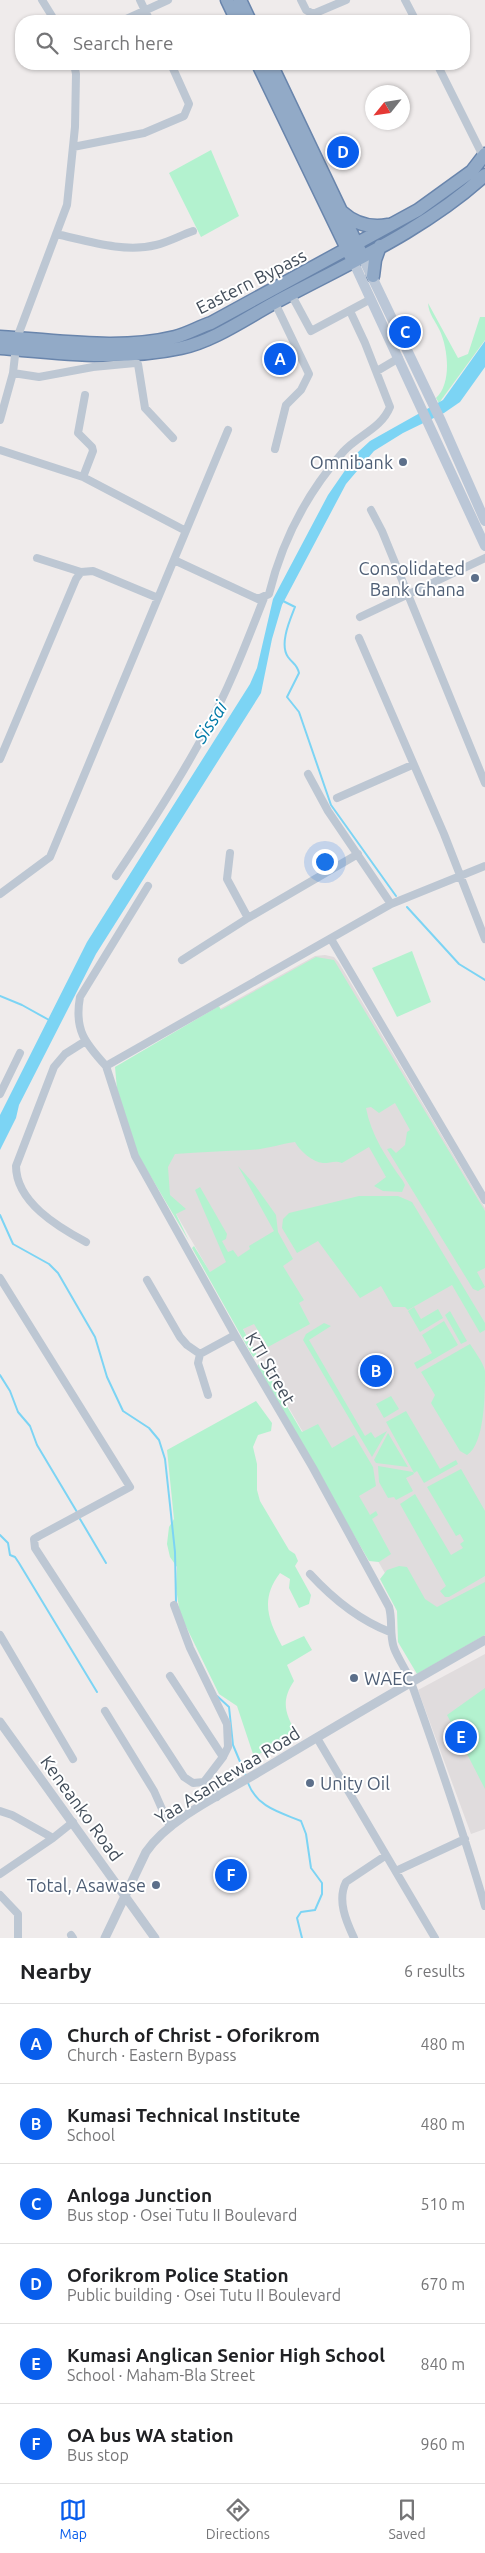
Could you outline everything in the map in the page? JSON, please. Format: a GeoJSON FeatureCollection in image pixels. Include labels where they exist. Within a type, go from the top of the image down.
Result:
{"type":"FeatureCollection","features":[{"type":"Feature","properties":{"kind":"highway"},"geometry":{"type":"LineString","coordinates":[[227,0],[234,15]]}},
{"type":"Feature","properties":{"kind":"highway"},"geometry":{"type":"LineString","coordinates":[[240,0],[247,15]]}},
{"type":"Feature","properties":{"kind":"highway"},"geometry":{"type":"LineString","coordinates":[[261,70],[355,253]]}},
{"type":"Feature","properties":{"kind":"highway"},"geometry":{"type":"LineString","coordinates":[[273,70],[338,207],[355,253]]}},
{"type":"Feature","properties":{"kind":"highway","name":"Eastern Bypass"},"geometry":{"type":"LineString","coordinates":[[0,337],[16,344],[75,355],[144,354],[183,348],[218,333],[275,303],[355,253],[390,225],[418,210],[449,189],[472,171],[484,155]]}},
{"type":"Feature","properties":{"kind":"highway","name":"Eastern Bypass"},"geometry":{"type":"LineString","coordinates":[[0,348],[16,344],[139,342],[176,336],[211,323],[355,253],[380,246],[440,211],[485,175]]}},
{"type":"Feature","properties":{"kind":"highway"},"geometry":{"type":"LineString","coordinates":[[338,207],[344,214],[361,224],[371,226],[390,225]]}},
{"type":"Feature","properties":{"kind":"highway"},"geometry":{"type":"LineString","coordinates":[[373,276],[375,260],[380,246]]}},
{"type":"Feature","properties":{"kind":"main road"},"geometry":{"type":"LineString","coordinates":[[355,253],[373,276],[442,421],[485,521]]}},
{"type":"Feature","properties":{"kind":"main road"},"geometry":{"type":"LineString","coordinates":[[355,253],[371,299],[485,546]]}},
{"type":"Feature","properties":{"kind":"street"},"geometry":{"type":"LineString","coordinates":[[42,0],[52,15]]}},
{"type":"Feature","properties":{"kind":"street"},"geometry":{"type":"LineString","coordinates":[[140,0],[147,15]]}},
{"type":"Feature","properties":{"kind":"street"},"geometry":{"type":"LineString","coordinates":[[135,15],[168,0]]}},
{"type":"Feature","properties":{"kind":"street"},"geometry":{"type":"LineString","coordinates":[[301,0],[306,10],[313,14],[346,0]]}},
{"type":"Feature","properties":{"kind":"street"},"geometry":{"type":"LineString","coordinates":[[405,0],[413,15]]}},
{"type":"Feature","properties":{"kind":"street"},"geometry":{"type":"LineString","coordinates":[[0,420],[13,373],[16,344],[67,205],[76,99],[74,70]]}},
{"type":"Feature","properties":{"kind":"street"},"geometry":{"type":"LineString","coordinates":[[73,147],[144,133],[184,116],[189,104],[174,70]]}},
{"type":"Feature","properties":{"kind":"street"},"geometry":{"type":"LineString","coordinates":[[440,70],[484,155]]}},
{"type":"Feature","properties":{"kind":"street"},"geometry":{"type":"LineString","coordinates":[[56,234],[110,245],[144,247],[193,231]]}},
{"type":"Feature","properties":{"kind":"street"},"geometry":{"type":"LineString","coordinates":[[291,294],[311,331],[371,299]]}},
{"type":"Feature","properties":{"kind":"street"},"geometry":{"type":"LineString","coordinates":[[275,303],[309,374],[301,390],[286,405],[275,449]]}},
{"type":"Feature","properties":{"kind":"street"},"geometry":{"type":"LineString","coordinates":[[174,560],[258,599],[270,594],[300,510],[305,502],[344,451],[386,417],[390,407],[350,311]]}},
{"type":"Feature","properties":{"kind":"street"},"geometry":{"type":"LineString","coordinates":[[376,371],[399,358]]}},
{"type":"Feature","properties":{"kind":"street"},"geometry":{"type":"LineString","coordinates":[[13,373],[39,377],[94,367],[138,364],[145,408],[173,438]]}},
{"type":"Feature","properties":{"kind":"street"},"geometry":{"type":"LineString","coordinates":[[83,478],[93,451],[92,447],[78,433],[85,396]]}},
{"type":"Feature","properties":{"kind":"street"},"geometry":{"type":"LineString","coordinates":[[0,894],[50,857],[228,430]]}},
{"type":"Feature","properties":{"kind":"street"},"geometry":{"type":"LineString","coordinates":[[0,450],[83,478],[186,531]]}},
{"type":"Feature","properties":{"kind":"street"},"geometry":{"type":"LineString","coordinates":[[371,510],[382,531],[485,783]]}},
{"type":"Feature","properties":{"kind":"street"},"geometry":{"type":"LineString","coordinates":[[37,558],[81,572],[94,571],[158,598]]}},
{"type":"Feature","properties":{"kind":"street"},"geometry":{"type":"LineString","coordinates":[[360,617],[485,558]]}},
{"type":"Feature","properties":{"kind":"street"},"geometry":{"type":"LineString","coordinates":[[0,759],[72,588],[81,572]]}},
{"type":"Feature","properties":{"kind":"street"},"geometry":{"type":"LineString","coordinates":[[116,876],[157,816],[205,733],[241,657],[264,598]]}},
{"type":"Feature","properties":{"kind":"street"},"geometry":{"type":"LineString","coordinates":[[359,638],[412,765],[444,834],[458,875],[485,939]]}},
{"type":"Feature","properties":{"kind":"street"},"geometry":{"type":"LineString","coordinates":[[336,798],[412,765]]}},
{"type":"Feature","properties":{"kind":"street"},"geometry":{"type":"LineString","coordinates":[[308,774],[328,811],[391,904]]}},
{"type":"Feature","properties":{"kind":"street"},"geometry":{"type":"LineString","coordinates":[[230,852],[226,879],[248,918]]}},
{"type":"Feature","properties":{"kind":"street"},"geometry":{"type":"LineString","coordinates":[[182,960],[248,918],[358,854]]}},
{"type":"Feature","properties":{"kind":"street"},"geometry":{"type":"LineString","coordinates":[[148,886],[80,997],[78,1008],[84,1042],[106,1066],[391,904],[458,875],[485,866]]}},
{"type":"Feature","properties":{"kind":"street"},"geometry":{"type":"LineString","coordinates":[[331,939],[485,1200]]}},
{"type":"Feature","properties":{"kind":"street"},"geometry":{"type":"LineString","coordinates":[[84,1042],[65,1054],[54,1067],[16,1166],[16,1176],[36,1207],[60,1228],[86,1242]]}},
{"type":"Feature","properties":{"kind":"street"},"geometry":{"type":"LineString","coordinates":[[0,1094],[20,1053]]}},
{"type":"Feature","properties":{"kind":"street","name":"KTI Street"},"geometry":{"type":"LineString","coordinates":[[106,1066],[135,1156],[234,1335],[369,1569],[392,1616],[390,1632],[394,1648],[411,1682],[465,1839],[485,1906]]}},
{"type":"Feature","properties":{"kind":"street"},"geometry":{"type":"LineString","coordinates":[[0,1278],[130,1487],[34,1539],[35,1548],[184,1777],[193,1784],[204,1782],[223,1758],[228,1747],[227,1724],[190,1648],[174,1605]]}},
{"type":"Feature","properties":{"kind":"street"},"geometry":{"type":"LineString","coordinates":[[147,1280],[180,1337],[187,1345],[200,1354]]}},
{"type":"Feature","properties":{"kind":"street"},"geometry":{"type":"LineString","coordinates":[[208,1395],[198,1363],[200,1354],[234,1335]]}},
{"type":"Feature","properties":{"kind":"street"},"geometry":{"type":"LineString","coordinates":[[310,1574],[328,1593],[347,1608],[376,1627],[390,1632]]}},
{"type":"Feature","properties":{"kind":"street"},"geometry":{"type":"LineString","coordinates":[[0,1635],[73,1758]]}},
{"type":"Feature","properties":{"kind":"street","name":"Yaa Asantewaa Road"},"geometry":{"type":"LineString","coordinates":[[105,1938],[153,1842],[170,1827],[238,1784],[485,1640]]}},
{"type":"Feature","properties":{"kind":"street"},"geometry":{"type":"LineString","coordinates":[[170,1676],[223,1758]]}},
{"type":"Feature","properties":{"kind":"street"},"geometry":{"type":"LineString","coordinates":[[105,1711],[150,1784],[170,1827]]}},
{"type":"Feature","properties":{"kind":"street","name":"Keneanko Road"},"geometry":{"type":"LineString","coordinates":[[0,1722],[155,1938]]}},
{"type":"Feature","properties":{"kind":"street"},"geometry":{"type":"LineString","coordinates":[[317,1738],[435,1938]]}},
{"type":"Feature","properties":{"kind":"street"},"geometry":{"type":"LineString","coordinates":[[204,1782],[214,1791],[217,1797]]}},
{"type":"Feature","properties":{"kind":"street"},"geometry":{"type":"LineString","coordinates":[[0,1811],[12,1815],[53,1838]]}},
{"type":"Feature","properties":{"kind":"street"},"geometry":{"type":"LineString","coordinates":[[0,1874],[73,1822]]}},
{"type":"Feature","properties":{"kind":"street"},"geometry":{"type":"LineString","coordinates":[[396,1871],[465,1839]]}},
{"type":"Feature","properties":{"kind":"street"},"geometry":{"type":"LineString","coordinates":[[354,1938],[342,1903],[343,1888],[346,1882],[385,1856]]}},
{"type":"Feature","properties":{"kind":"street"},"geometry":{"type":"LineString","coordinates":[[0,1895],[18,1914],[18,1938]]}},
{"type":"Feature","properties":{"kind":"shaded area"},"geometry":{"type":"Polygon","coordinates":[[[325,955],[334,957],[339,963],[485,1208],[485,1625],[425,1642],[150,1169],[123,1063],[315,956],[325,955]]]}},
{"type":"Feature","properties":{"kind":"shaded area"},"geometry":{"type":"Polygon","coordinates":[[[485,1654],[485,1829],[471,1834],[418,1690],[485,1654]]]}},
{"type":"Feature","properties":{"kind":"green space"},"geometry":{"type":"Polygon","coordinates":[[[211,150],[239,216],[201,237],[169,173],[211,150]]]}},
{"type":"Feature","properties":{"kind":"green space"},"geometry":{"type":"Polygon","coordinates":[[[428,303],[458,358],[468,354],[480,317],[485,317],[485,340],[439,403],[436,398],[444,384],[447,366],[446,356],[443,338],[431,314],[428,303]]]}},
{"type":"Feature","properties":{"kind":"green space"},"geometry":{"type":"Polygon","coordinates":[[[412,951],[431,1002],[397,1017],[372,968],[412,951]]]}},
{"type":"Feature","properties":{"kind":"green space"},"geometry":{"type":"Polygon","coordinates":[[[316,957],[334,960],[485,1211],[485,1268],[477,1272],[485,1287],[478,1291],[473,1289],[387,1149],[391,1148],[396,1153],[405,1145],[407,1132],[410,1130],[395,1103],[379,1113],[371,1107],[366,1108],[376,1137],[405,1185],[402,1192],[383,1191],[374,1186],[386,1177],[369,1147],[342,1163],[315,1161],[303,1152],[295,1142],[254,1150],[175,1154],[168,1167],[170,1195],[186,1209],[176,1214],[189,1241],[138,1155],[117,1089],[115,1067],[219,1006],[221,1010],[316,957]]]}},
{"type":"Feature","properties":{"kind":"green space"},"geometry":{"type":"Polygon","coordinates":[[[238,1166],[254,1184],[276,1215],[278,1232],[293,1259],[283,1266],[304,1300],[299,1303],[310,1324],[268,1347],[254,1324],[243,1329],[257,1355],[253,1357],[192,1248],[194,1246],[210,1272],[226,1262],[195,1190],[200,1187],[227,1234],[226,1239],[222,1241],[228,1252],[233,1250],[238,1257],[250,1249],[249,1246],[274,1231],[238,1166]]]}},
{"type":"Feature","properties":{"kind":"green space"},"geometry":{"type":"Polygon","coordinates":[[[359,1196],[398,1196],[412,1202],[485,1323],[485,1330],[480,1333],[452,1285],[408,1310],[405,1307],[393,1307],[381,1286],[360,1298],[318,1241],[297,1253],[282,1228],[283,1219],[289,1213],[359,1196]]]}},
{"type":"Feature","properties":{"kind":"green space"},"geometry":{"type":"Polygon","coordinates":[[[414,1307],[421,1319],[438,1309],[443,1318],[420,1332],[408,1311],[414,1307]]]}},
{"type":"Feature","properties":{"kind":"green space"},"geometry":{"type":"Polygon","coordinates":[[[450,1311],[467,1341],[461,1344],[445,1315],[450,1311]]]}},
{"type":"Feature","properties":{"kind":"green space"},"geometry":{"type":"Polygon","coordinates":[[[444,1321],[458,1345],[417,1369],[414,1363],[432,1353],[422,1335],[444,1321]]]}},
{"type":"Feature","properties":{"kind":"green space"},"geometry":{"type":"Polygon","coordinates":[[[324,1323],[331,1326],[309,1340],[365,1436],[371,1432],[375,1438],[387,1431],[372,1457],[303,1340],[306,1334],[324,1323]]]}},
{"type":"Feature","properties":{"kind":"green space"},"geometry":{"type":"Polygon","coordinates":[[[470,1344],[485,1371],[485,1392],[481,1429],[473,1449],[467,1455],[460,1451],[431,1403],[435,1395],[421,1372],[470,1344]]]}},
{"type":"Feature","properties":{"kind":"green space"},"geometry":{"type":"Polygon","coordinates":[[[261,1362],[302,1432],[318,1424],[332,1448],[354,1435],[373,1467],[376,1486],[359,1496],[370,1515],[376,1511],[378,1515],[372,1519],[391,1554],[379,1562],[369,1561],[256,1367],[261,1362]]]}},
{"type":"Feature","properties":{"kind":"green space"},"geometry":{"type":"Polygon","coordinates":[[[391,1396],[399,1409],[384,1418],[376,1404],[391,1396]]]}},
{"type":"Feature","properties":{"kind":"green space"},"geometry":{"type":"Polygon","coordinates":[[[256,1401],[272,1423],[271,1431],[258,1435],[253,1447],[257,1464],[257,1490],[260,1501],[289,1550],[295,1554],[298,1561],[295,1566],[311,1595],[309,1604],[299,1608],[289,1588],[290,1579],[280,1573],[270,1592],[268,1610],[273,1627],[282,1646],[304,1636],[312,1650],[287,1665],[294,1681],[287,1695],[286,1708],[296,1733],[254,1757],[237,1706],[219,1694],[180,1614],[176,1588],[177,1567],[170,1557],[167,1544],[169,1527],[174,1519],[167,1450],[256,1401]]]}},
{"type":"Feature","properties":{"kind":"green space"},"geometry":{"type":"Polygon","coordinates":[[[406,1411],[440,1469],[456,1460],[458,1464],[424,1483],[417,1471],[414,1473],[386,1422],[406,1411]]]}},
{"type":"Feature","properties":{"kind":"green space"},"geometry":{"type":"Polygon","coordinates":[[[388,1433],[408,1467],[376,1463],[374,1460],[388,1433]]]}},
{"type":"Feature","properties":{"kind":"green space"},"geometry":{"type":"Polygon","coordinates":[[[378,1466],[413,1472],[414,1474],[406,1478],[413,1491],[396,1500],[394,1497],[388,1498],[379,1482],[378,1466]]]}},
{"type":"Feature","properties":{"kind":"green space"},"geometry":{"type":"Polygon","coordinates":[[[461,1469],[485,1511],[485,1576],[449,1597],[445,1597],[440,1591],[446,1586],[400,1504],[415,1494],[451,1555],[463,1548],[460,1544],[464,1541],[460,1534],[456,1536],[427,1487],[461,1469]]]}},
{"type":"Feature","properties":{"kind":"green space"},"geometry":{"type":"Polygon","coordinates":[[[399,1566],[407,1567],[425,1599],[437,1607],[485,1582],[485,1635],[417,1674],[398,1642],[397,1611],[380,1579],[387,1570],[399,1566]]]}},
{"type":"Feature","properties":{"kind":"green space"},"geometry":{"type":"Polygon","coordinates":[[[485,1688],[485,1789],[447,1715],[485,1688]]]}},
{"type":"Feature","properties":{"kind":"water"},"geometry":{"type":"Polygon","coordinates":[[[485,341],[485,367],[460,402],[444,413],[403,433],[374,451],[346,484],[282,605],[272,639],[261,693],[96,954],[19,1105],[16,1118],[0,1150],[0,1115],[87,942],[250,684],[257,668],[273,599],[328,495],[357,453],[370,441],[443,400],[485,341]]]}},
{"type":"Feature","properties":{"kind":"waterway"},"geometry":{"type":"LineString","coordinates":[[283,601],[295,607],[286,632],[285,646],[288,657],[299,673],[287,697],[299,712],[331,805],[396,896]]}},
{"type":"Feature","properties":{"kind":"waterway"},"geometry":{"type":"LineString","coordinates":[[407,907],[459,964],[485,980]]}},
{"type":"Feature","properties":{"kind":"waterway"},"geometry":{"type":"LineString","coordinates":[[0,996],[22,1005],[49,1020]]}},
{"type":"Feature","properties":{"kind":"waterway"},"geometry":{"type":"LineString","coordinates":[[0,1215],[13,1244],[49,1264],[58,1273],[95,1337],[107,1377],[123,1411],[149,1428],[159,1440],[165,1459],[175,1552],[176,1603]]}},
{"type":"Feature","properties":{"kind":"waterway"},"geometry":{"type":"LineString","coordinates":[[0,1375],[10,1391],[18,1412],[30,1426],[37,1445],[77,1512]]}},
{"type":"Feature","properties":{"kind":"waterway"},"geometry":{"type":"LineString","coordinates":[[80,1519],[106,1563]]}},
{"type":"Feature","properties":{"kind":"waterway"},"geometry":{"type":"LineString","coordinates":[[0,1535],[8,1543],[10,1555],[15,1557],[19,1563],[97,1692]]}},
{"type":"Feature","properties":{"kind":"waterway"},"geometry":{"type":"LineString","coordinates":[[217,1696],[229,1707],[233,1745],[246,1776]]}},
{"type":"Feature","properties":{"kind":"waterway"},"geometry":{"type":"LineString","coordinates":[[248,1783],[257,1798],[263,1803],[270,1808],[301,1821],[306,1834],[311,1868],[322,1883],[322,1894],[315,1910],[301,1912],[297,1918],[302,1938]]}},
{"type":"Feature","properties":{"kind":"place","name":"Oforikrom Police Station"},"geometry":{"type":"Point","coordinates":[343,152]}},
{"type":"Feature","properties":{"kind":"place","name":"Anloga Junction"},"geometry":{"type":"Point","coordinates":[405,332]}},
{"type":"Feature","properties":{"kind":"place","name":"Church of Christ - Oforikrom"},"geometry":{"type":"Point","coordinates":[280,359]}},
{"type":"Feature","properties":{"kind":"place","name":"Omnibank"},"geometry":{"type":"Point","coordinates":[403,462]}},
{"type":"Feature","properties":{"kind":"place","name":"Consolidated Bank Ghana"},"geometry":{"type":"Point","coordinates":[475,578]}},
{"type":"Feature","properties":{"kind":"place","name":"Kumasi Technical Institute"},"geometry":{"type":"Point","coordinates":[376,1371]}},
{"type":"Feature","properties":{"kind":"place","name":"WAEC"},"geometry":{"type":"Point","coordinates":[354,1678]}},
{"type":"Feature","properties":{"kind":"place","name":"Kumasi Anglican Senior High School"},"geometry":{"type":"Point","coordinates":[461,1737]}},
{"type":"Feature","properties":{"kind":"place","name":"Unity Oil"},"geometry":{"type":"Point","coordinates":[310,1783]}},
{"type":"Feature","properties":{"kind":"place","name":"OA bus WA station"},"geometry":{"type":"Point","coordinates":[231,1875]}},
{"type":"Feature","properties":{"kind":"place","name":"Total, Asawase"},"geometry":{"type":"Point","coordinates":[156,1885]}},
{"type":"Feature","properties":{"kind":"water label","name":"Sissai"},"geometry":{"type":"Point","coordinates":[210,722]}}]}
